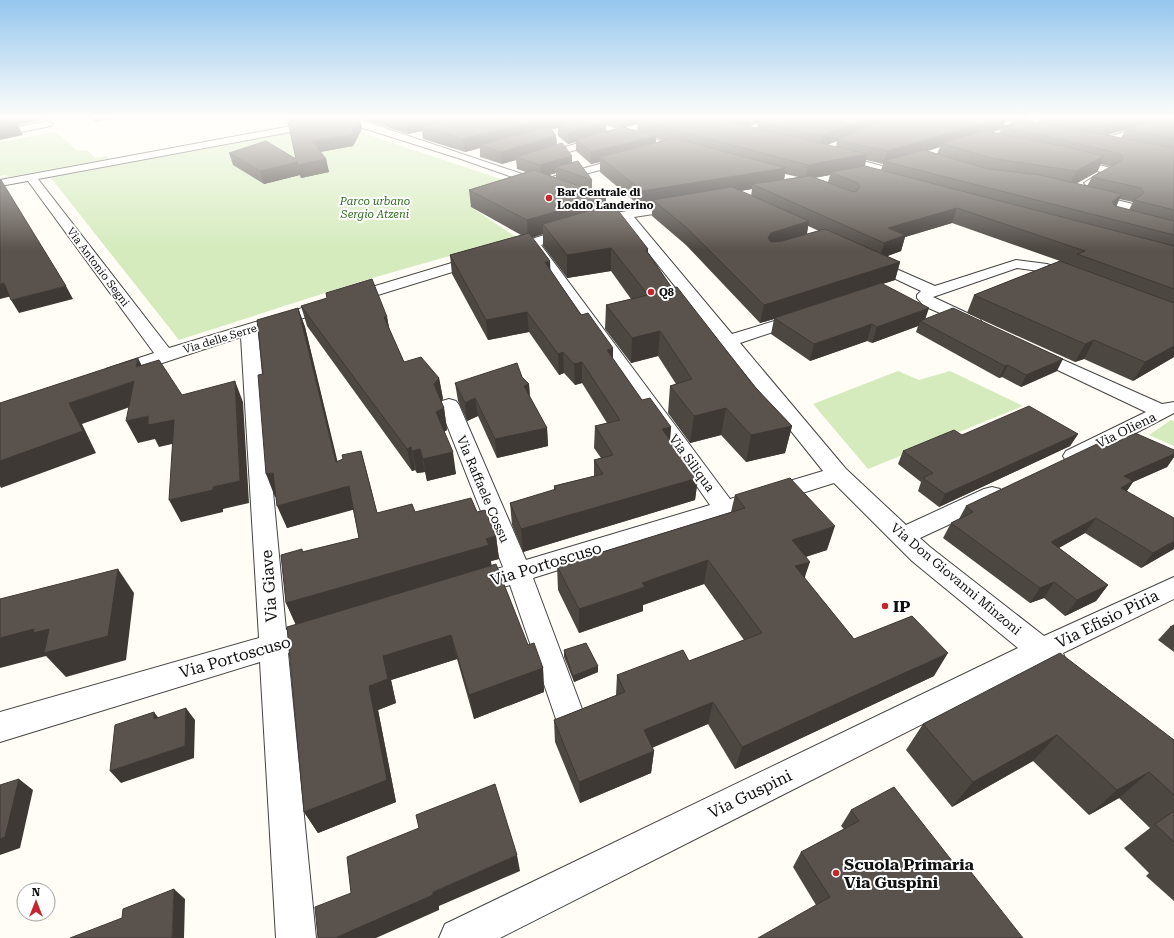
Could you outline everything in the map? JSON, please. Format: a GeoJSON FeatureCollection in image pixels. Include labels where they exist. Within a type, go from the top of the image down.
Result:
{"type":"FeatureCollection","features":[{"type":"Feature","properties":{"kind":"street"},"geometry":{"type":"LineString","coordinates":[[0,183],[116,162]]}},
{"type":"Feature","properties":{"kind":"street"},"geometry":{"type":"LineString","coordinates":[[478,162],[560,191]]}},
{"type":"Feature","properties":{"kind":"street"},"geometry":{"type":"LineString","coordinates":[[540,183],[618,162]]}},
{"type":"Feature","properties":{"kind":"street"},"geometry":{"type":"LineString","coordinates":[[856,162],[882,175]]}},
{"type":"Feature","properties":{"kind":"street"},"geometry":{"type":"LineString","coordinates":[[1076,162],[1110,171],[1076,192],[1129,208],[1112,217],[1174,233]]}},
{"type":"Feature","properties":{"kind":"street"},"geometry":{"type":"LineString","coordinates":[[501,169],[514,165]]}},
{"type":"Feature","properties":{"kind":"street"},"geometry":{"type":"LineString","coordinates":[[862,175],[882,175],[895,165]]}},
{"type":"Feature","properties":{"kind":"street","name":"Via Antonio Segni"},"geometry":{"type":"LineString","coordinates":[[31,178],[165,355]]}},
{"type":"Feature","properties":{"kind":"street","name":"Via delle Serre"},"geometry":{"type":"LineString","coordinates":[[99,377],[165,355],[532,242],[617,212],[695,204]]}},
{"type":"Feature","properties":{"kind":"street","name":"Via Don Giovanni Minzoni"},"geometry":{"type":"LineString","coordinates":[[617,212],[728,341],[838,474],[922,554],[1053,660]]}},
{"type":"Feature","properties":{"kind":"street","name":"Via Siliqua"},"geometry":{"type":"LineString","coordinates":[[532,242],[725,509]]}},
{"type":"Feature","properties":{"kind":"street"},"geometry":{"type":"LineString","coordinates":[[857,255],[913,281],[929,294],[930,303],[986,329]]}},
{"type":"Feature","properties":{"kind":"street"},"geometry":{"type":"LineString","coordinates":[[929,294],[1016,264],[1042,267],[1086,284]]}},
{"type":"Feature","properties":{"kind":"street"},"geometry":{"type":"LineString","coordinates":[[891,288],[913,281]]}},
{"type":"Feature","properties":{"kind":"street"},"geometry":{"type":"LineString","coordinates":[[728,341],[815,313]]}},
{"type":"Feature","properties":{"kind":"street","name":"Via Giave"},"geometry":{"type":"LineString","coordinates":[[249,330],[296,938]]}},
{"type":"Feature","properties":{"kind":"street"},"geometry":{"type":"LineString","coordinates":[[1021,346],[1169,408]]}},
{"type":"Feature","properties":{"kind":"street","name":"Via Raffaele Cossu"},"geometry":{"type":"LineString","coordinates":[[449,405],[518,572],[567,709]]}},
{"type":"Feature","properties":{"kind":"street","name":"Via Oliena"},"geometry":{"type":"LineString","coordinates":[[1056,464],[1131,438],[1169,408]]}},
{"type":"Feature","properties":{"kind":"street","name":"Via Portoscuso"},"geometry":{"type":"LineString","coordinates":[[451,592],[838,474]]}},
{"type":"Feature","properties":{"kind":"street"},"geometry":{"type":"LineString","coordinates":[[903,536],[1012,485]]}},
{"type":"Feature","properties":{"kind":"street","name":"Via Efisio Piria"},"geometry":{"type":"LineString","coordinates":[[1053,660],[1174,587]]}},
{"type":"Feature","properties":{"kind":"street","name":"Via Portoscuso"},"geometry":{"type":"LineString","coordinates":[[0,726],[340,626]]}},
{"type":"Feature","properties":{"kind":"street","name":"Via Guspini"},"geometry":{"type":"LineString","coordinates":[[459,938],[1053,660]]}},
{"type":"Feature","properties":{"kind":"green space"},"geometry":{"type":"Polygon","coordinates":[[[0,162],[94,162],[9,177],[6,175],[0,176],[0,162]]]}},
{"type":"Feature","properties":{"kind":"green space","name":"Parco urbano Sergio Atzeni"},"geometry":{"type":"Polygon","coordinates":[[[137,162],[449,162],[530,189],[471,207],[516,237],[362,281],[179,340],[51,178],[137,162]]]}},
{"type":"Feature","properties":{"kind":"green space"},"geometry":{"type":"Polygon","coordinates":[[[898,371],[919,380],[950,371],[1023,406],[868,469],[813,404],[898,371]]]}},
{"type":"Feature","properties":{"kind":"green space"},"geometry":{"type":"Polygon","coordinates":[[[1171,420],[1174,421],[1174,446],[1149,435],[1171,420]]]}},
{"type":"Feature","properties":{"kind":"building"},"geometry":{"type":"Polygon","coordinates":[[[244,162],[313,162],[298,165],[297,162],[260,171],[244,162]]]}},
{"type":"Feature","properties":{"kind":"building"},"geometry":{"type":"Polygon","coordinates":[[[530,162],[551,162],[540,165],[530,162]]]}},
{"type":"Feature","properties":{"kind":"building"},"geometry":{"type":"Polygon","coordinates":[[[579,162],[592,180],[555,167],[579,162]]]}},
{"type":"Feature","properties":{"kind":"building"},"geometry":{"type":"Polygon","coordinates":[[[606,162],[763,162],[786,168],[642,191],[606,162]]]}},
{"type":"Feature","properties":{"kind":"building"},"geometry":{"type":"Polygon","coordinates":[[[796,162],[825,162],[808,165],[796,162]]]}},
{"type":"Feature","properties":{"kind":"building"},"geometry":{"type":"Polygon","coordinates":[[[886,162],[964,162],[988,169],[1040,175],[1122,194],[1112,202],[1115,206],[1174,221],[1174,235],[886,162]]]}},
{"type":"Feature","properties":{"kind":"building"},"geometry":{"type":"Polygon","coordinates":[[[1015,162],[1093,162],[1076,171],[1015,162]]]}},
{"type":"Feature","properties":{"kind":"building"},"geometry":{"type":"Polygon","coordinates":[[[1120,162],[1174,162],[1174,210],[1134,200],[1144,193],[1141,188],[1092,177],[1120,162]]]}},
{"type":"Feature","properties":{"kind":"building"},"geometry":{"type":"Polygon","coordinates":[[[865,166],[1174,246],[1174,289],[1077,254],[1085,251],[957,208],[888,228],[905,235],[884,243],[752,184],[810,176],[853,192],[857,191],[860,187],[858,183],[830,172],[865,166]]]}},
{"type":"Feature","properties":{"kind":"building"},"geometry":{"type":"Polygon","coordinates":[[[534,170],[606,197],[527,220],[469,190],[534,170]]]}},
{"type":"Feature","properties":{"kind":"building"},"geometry":{"type":"Polygon","coordinates":[[[0,180],[66,286],[11,300],[4,283],[0,284],[0,180]]]}},
{"type":"Feature","properties":{"kind":"building"},"geometry":{"type":"Polygon","coordinates":[[[732,187],[809,221],[771,233],[768,238],[771,242],[782,241],[825,229],[900,262],[764,305],[687,228],[653,200],[732,187]]]}},
{"type":"Feature","properties":{"kind":"building"},"geometry":{"type":"Polygon","coordinates":[[[613,204],[648,249],[646,250],[672,288],[677,287],[754,386],[792,426],[751,435],[726,408],[694,416],[670,386],[692,379],[660,331],[632,338],[606,305],[648,295],[611,248],[567,255],[543,224],[613,204]]]}},
{"type":"Feature","properties":{"kind":"building"},"geometry":{"type":"Polygon","coordinates":[[[529,233],[550,261],[545,262],[581,315],[588,313],[613,348],[607,350],[642,400],[650,398],[671,427],[662,429],[698,478],[521,529],[510,503],[556,489],[554,486],[603,474],[594,460],[613,455],[595,426],[620,420],[582,362],[574,364],[563,352],[558,354],[527,312],[486,320],[450,255],[529,233]]]}},
{"type":"Feature","properties":{"kind":"building"},"geometry":{"type":"Polygon","coordinates":[[[1060,261],[1174,303],[1174,346],[1145,362],[1094,340],[1085,344],[974,295],[1060,261]]]}},
{"type":"Feature","properties":{"kind":"building"},"geometry":{"type":"Polygon","coordinates":[[[372,279],[387,317],[384,317],[404,362],[421,357],[439,378],[434,384],[444,408],[436,412],[453,452],[423,459],[420,449],[412,451],[411,447],[407,449],[301,306],[327,298],[326,293],[372,279]]]}},
{"type":"Feature","properties":{"kind":"building"},"geometry":{"type":"Polygon","coordinates":[[[881,283],[929,308],[877,327],[872,324],[814,344],[774,318],[881,283]]]}},
{"type":"Feature","properties":{"kind":"building"},"geometry":{"type":"Polygon","coordinates":[[[298,308],[336,462],[343,459],[342,455],[361,451],[377,513],[412,504],[415,512],[471,498],[477,512],[485,510],[496,536],[486,539],[489,545],[286,603],[281,555],[302,549],[302,552],[359,538],[349,486],[277,506],[273,473],[266,474],[258,375],[263,374],[257,320],[298,308]]]}},
{"type":"Feature","properties":{"kind":"building"},"geometry":{"type":"Polygon","coordinates":[[[953,308],[1063,359],[1026,375],[1008,365],[1005,366],[920,321],[953,308]]]}},
{"type":"Feature","properties":{"kind":"building"},"geometry":{"type":"Polygon","coordinates":[[[138,358],[136,367],[159,360],[182,395],[235,381],[240,481],[213,487],[213,490],[169,500],[174,420],[148,425],[148,416],[126,421],[134,381],[69,403],[83,431],[0,461],[0,403],[138,358]]]}},
{"type":"Feature","properties":{"kind":"building"},"geometry":{"type":"Polygon","coordinates":[[[517,363],[522,377],[529,384],[524,386],[547,428],[495,439],[475,398],[465,403],[455,383],[517,363]]]}},
{"type":"Feature","properties":{"kind":"building"},"geometry":{"type":"Polygon","coordinates":[[[1029,406],[1078,434],[945,494],[923,478],[933,473],[903,451],[954,430],[962,435],[1029,406]]]}},
{"type":"Feature","properties":{"kind":"building"},"geometry":{"type":"Polygon","coordinates":[[[1135,433],[1174,450],[1174,454],[1124,476],[1133,481],[1121,488],[1174,518],[1174,541],[1153,553],[1096,518],[1051,542],[1108,585],[1077,600],[1054,582],[1040,588],[951,523],[973,512],[966,506],[1099,443],[1107,447],[1135,433]]]}},
{"type":"Feature","properties":{"kind":"building"},"geometry":{"type":"Polygon","coordinates":[[[790,478],[835,526],[792,540],[810,562],[795,566],[854,639],[912,616],[948,653],[742,747],[713,702],[644,730],[654,751],[579,782],[554,720],[625,692],[617,675],[683,650],[689,661],[762,633],[708,560],[642,583],[645,587],[579,609],[557,566],[745,508],[735,495],[790,478]]]}},
{"type":"Feature","properties":{"kind":"building"},"geometry":{"type":"Polygon","coordinates":[[[496,564],[528,645],[534,643],[543,668],[469,695],[451,635],[383,656],[388,679],[369,686],[387,780],[304,812],[287,627],[496,564]]]}},
{"type":"Feature","properties":{"kind":"building"},"geometry":{"type":"Polygon","coordinates":[[[118,569],[108,636],[44,653],[49,629],[33,633],[34,629],[0,638],[0,599],[118,569]]]}},
{"type":"Feature","properties":{"kind":"building"},"geometry":{"type":"Polygon","coordinates":[[[586,643],[598,666],[573,676],[564,650],[586,643]]]}},
{"type":"Feature","properties":{"kind":"building"},"geometry":{"type":"Polygon","coordinates":[[[1060,653],[1174,740],[1174,795],[1149,772],[1117,790],[1057,735],[973,782],[923,724],[1060,653]]]}},
{"type":"Feature","properties":{"kind":"building"},"geometry":{"type":"Polygon","coordinates":[[[186,708],[185,746],[110,771],[115,725],[154,712],[154,719],[186,708]]]}},
{"type":"Feature","properties":{"kind":"building"},"geometry":{"type":"Polygon","coordinates":[[[19,779],[5,837],[0,839],[0,785],[19,779]]]}},
{"type":"Feature","properties":{"kind":"building"},"geometry":{"type":"Polygon","coordinates":[[[495,784],[517,855],[433,892],[433,895],[335,938],[318,938],[315,907],[351,893],[347,857],[419,828],[416,815],[495,784]]]}},
{"type":"Feature","properties":{"kind":"building"},"geometry":{"type":"Polygon","coordinates":[[[894,787],[960,871],[967,867],[1023,938],[758,938],[830,897],[801,852],[859,821],[851,810],[894,787]]]}},
{"type":"Feature","properties":{"kind":"building"},"geometry":{"type":"Polygon","coordinates":[[[1174,811],[1174,842],[1155,824],[1174,811]]]}},
{"type":"Feature","properties":{"kind":"building"},"geometry":{"type":"Polygon","coordinates":[[[174,889],[172,938],[70,938],[122,918],[123,909],[174,889]]]}},
{"type":"Feature","properties":{"kind":"place","name":"Bar Centrale di Loddo Landerino"},"geometry":{"type":"Point","coordinates":[549,198]}},
{"type":"Feature","properties":{"kind":"place","name":"Q8"},"geometry":{"type":"Point","coordinates":[651,292]}},
{"type":"Feature","properties":{"kind":"place","name":"IP"},"geometry":{"type":"Point","coordinates":[885,606]}},
{"type":"Feature","properties":{"kind":"place","name":"Scuola Primaria Via Guspini"},"geometry":{"type":"Point","coordinates":[836,873]}}]}
